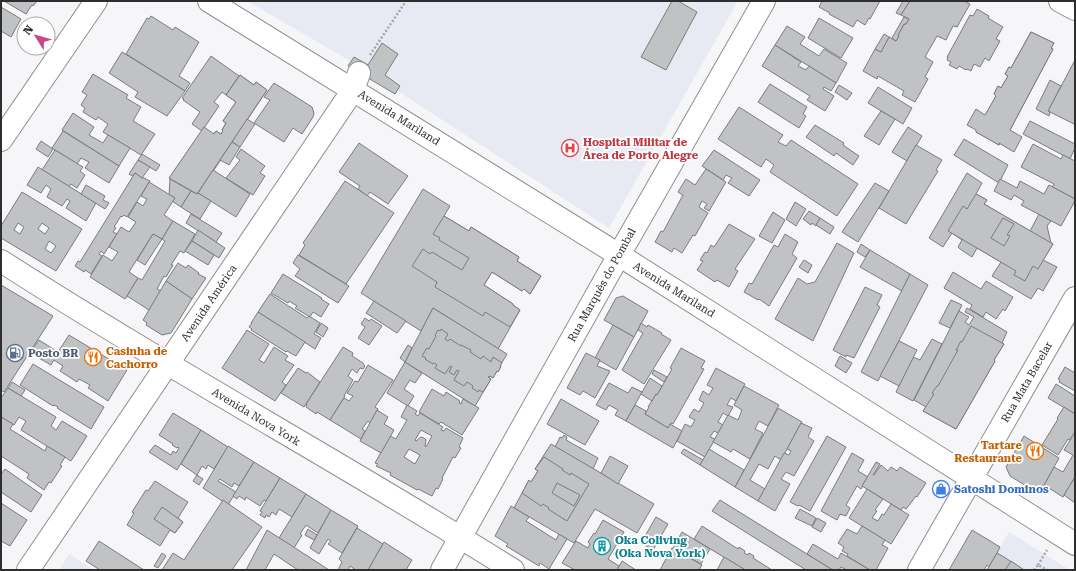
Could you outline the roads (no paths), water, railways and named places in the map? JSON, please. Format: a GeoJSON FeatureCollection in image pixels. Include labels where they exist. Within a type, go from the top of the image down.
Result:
{"type":"FeatureCollection","features":[{"type":"Feature","properties":{"kind":"street"},"geometry":{"type":"LineString","coordinates":[[1,140],[96,1]]}},
{"type":"Feature","properties":{"kind":"street","name":"Avenida Mariland"},"geometry":{"type":"LineString","coordinates":[[209,1],[361,73],[619,255],[1075,544]]}},
{"type":"Feature","properties":{"kind":"street","name":"Rua Marquês do Pombal"},"geometry":{"type":"LineString","coordinates":[[442,570],[764,1]]}},
{"type":"Feature","properties":{"kind":"street"},"geometry":{"type":"LineString","coordinates":[[1060,1],[1075,8]]}},
{"type":"Feature","properties":{"kind":"street","name":"Avenida América"},"geometry":{"type":"LineString","coordinates":[[28,570],[168,364],[361,73]]}},
{"type":"Feature","properties":{"kind":"street","name":"Avenida Nova York"},"geometry":{"type":"LineString","coordinates":[[2,263],[168,364],[461,537],[513,570]]}},
{"type":"Feature","properties":{"kind":"street","name":"Rua Mata Bacelar"},"geometry":{"type":"LineString","coordinates":[[919,570],[1075,298]]}},
{"type":"Feature","properties":{"kind":"place","name":"Hospital Militar de Área de Porto Alegre"},"geometry":{"type":"Point","coordinates":[570,148]}},
{"type":"Feature","properties":{"kind":"place","name":"Posto BR"},"geometry":{"type":"Point","coordinates":[15,353]}},
{"type":"Feature","properties":{"kind":"place","name":"Casinha de Cachorro"},"geometry":{"type":"Point","coordinates":[93,357]}},
{"type":"Feature","properties":{"kind":"place","name":"Tartare Restaurante"},"geometry":{"type":"Point","coordinates":[1035,451]}},
{"type":"Feature","properties":{"kind":"place","name":"Satoshi Dominos"},"geometry":{"type":"Point","coordinates":[941,489]}},
{"type":"Feature","properties":{"kind":"place","name":"Oka Coliving (Oka Nova York)"},"geometry":{"type":"Point","coordinates":[602,546]}}]}
